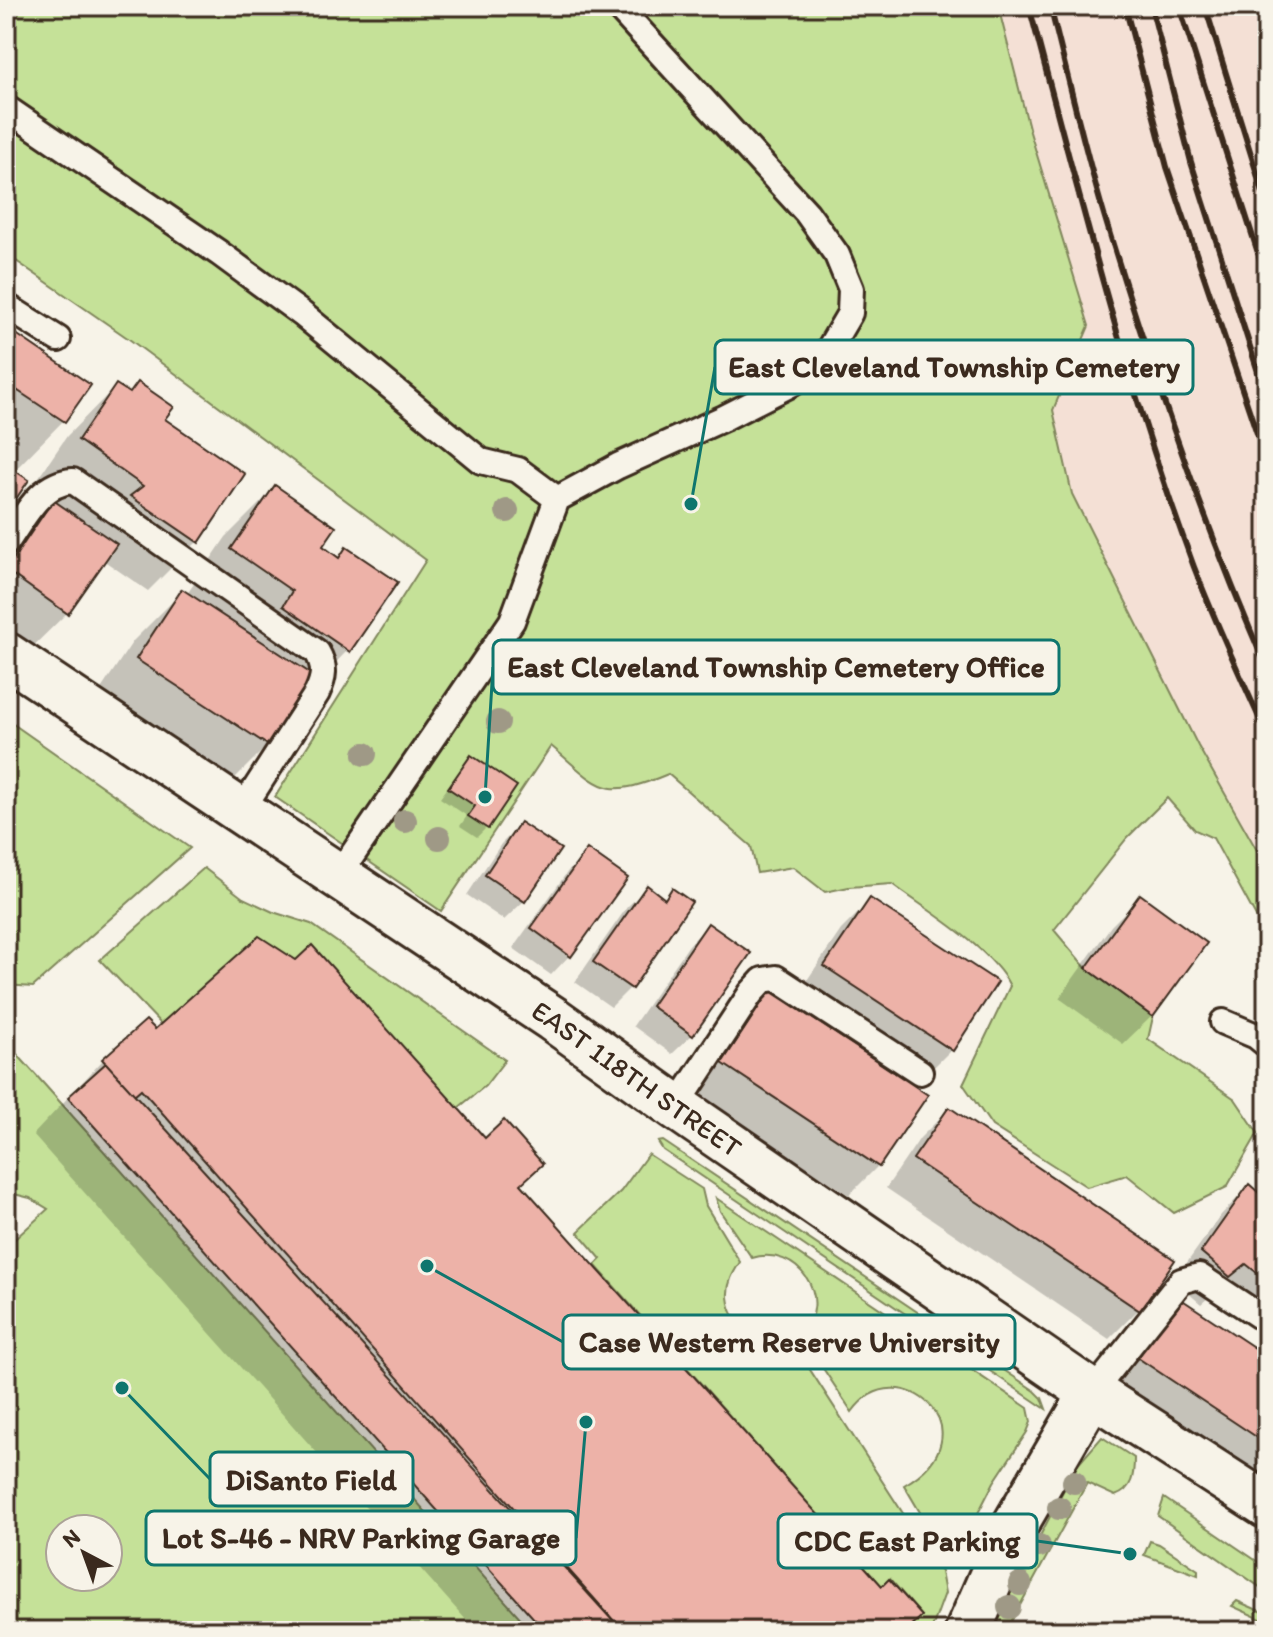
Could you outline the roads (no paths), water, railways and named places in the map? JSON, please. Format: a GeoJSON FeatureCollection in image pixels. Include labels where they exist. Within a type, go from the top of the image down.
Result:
{"type":"FeatureCollection","features":[{"type":"Feature","properties":{"kind":"street","name":"EAST 118TH STREET"},"geometry":{"type":"LineString","coordinates":[[6,655],[553,1019],[1092,1393],[1267,1506]]}},
{"type":"Feature","properties":{"kind":"street"},"geometry":{"type":"LineString","coordinates":[[968,1631],[1011,1532],[1092,1393]]}},
{"type":"Feature","properties":{"kind":"lane"},"geometry":{"type":"LineString","coordinates":[[338,876],[512,621],[557,499],[618,466],[793,383],[820,364],[850,313],[851,289],[837,255],[807,213],[617,6]]}},
{"type":"Feature","properties":{"kind":"lane"},"geometry":{"type":"LineString","coordinates":[[6,108],[290,306],[481,461],[518,470],[557,499]]}},
{"type":"Feature","properties":{"kind":"lane"},"geometry":{"type":"LineString","coordinates":[[6,306],[58,339]]}},
{"type":"Feature","properties":{"kind":"lane"},"geometry":{"type":"LineString","coordinates":[[6,543],[39,497],[56,482],[73,481],[317,652],[323,662],[324,678],[317,693],[241,811]]}},
{"type":"Feature","properties":{"kind":"lane"},"geometry":{"type":"LineString","coordinates":[[676,1107],[751,993],[763,980],[776,978],[920,1072]]}},
{"type":"Feature","properties":{"kind":"lane"},"geometry":{"type":"LineString","coordinates":[[1223,1022],[1256,1036],[1267,1045]]}},
{"type":"Feature","properties":{"kind":"lane"},"geometry":{"type":"LineString","coordinates":[[1092,1393],[1181,1281],[1199,1276],[1267,1321]]}},
{"type":"Feature","properties":{"kind":"railway"},"geometry":{"type":"LineString","coordinates":[[1029,6],[1105,289],[1169,498],[1220,631],[1267,735]]}},
{"type":"Feature","properties":{"kind":"railway"},"geometry":{"type":"LineString","coordinates":[[1050,6],[1097,192],[1141,332],[1179,446],[1267,669]]}},
{"type":"Feature","properties":{"kind":"railway"},"geometry":{"type":"LineString","coordinates":[[1125,6],[1167,167],[1267,463]]}},
{"type":"Feature","properties":{"kind":"railway"},"geometry":{"type":"LineString","coordinates":[[1151,6],[1191,162],[1267,400]]}},
{"type":"Feature","properties":{"kind":"railway"},"geometry":{"type":"LineString","coordinates":[[1179,6],[1267,281]]}},
{"type":"Feature","properties":{"kind":"railway"},"geometry":{"type":"LineString","coordinates":[[1205,6],[1267,206]]}},
{"type":"Feature","properties":{"kind":"place","name":"East Cleveland Township Cemetery"},"geometry":{"type":"Point","coordinates":[691,504]}},
{"type":"Feature","properties":{"kind":"place","name":"East Cleveland Township Cemetery Office"},"geometry":{"type":"Point","coordinates":[485,797]}},
{"type":"Feature","properties":{"kind":"place","name":"Case Western Reserve University"},"geometry":{"type":"Point","coordinates":[427,1266]}},
{"type":"Feature","properties":{"kind":"place","name":"DiSanto Field"},"geometry":{"type":"Point","coordinates":[122,1388]}},
{"type":"Feature","properties":{"kind":"place","name":"Lot S-46 - NRV Parking Garage"},"geometry":{"type":"Point","coordinates":[586,1422]}},
{"type":"Feature","properties":{"kind":"place","name":"CDC East Parking"},"geometry":{"type":"Point","coordinates":[1130,1554]}}]}
